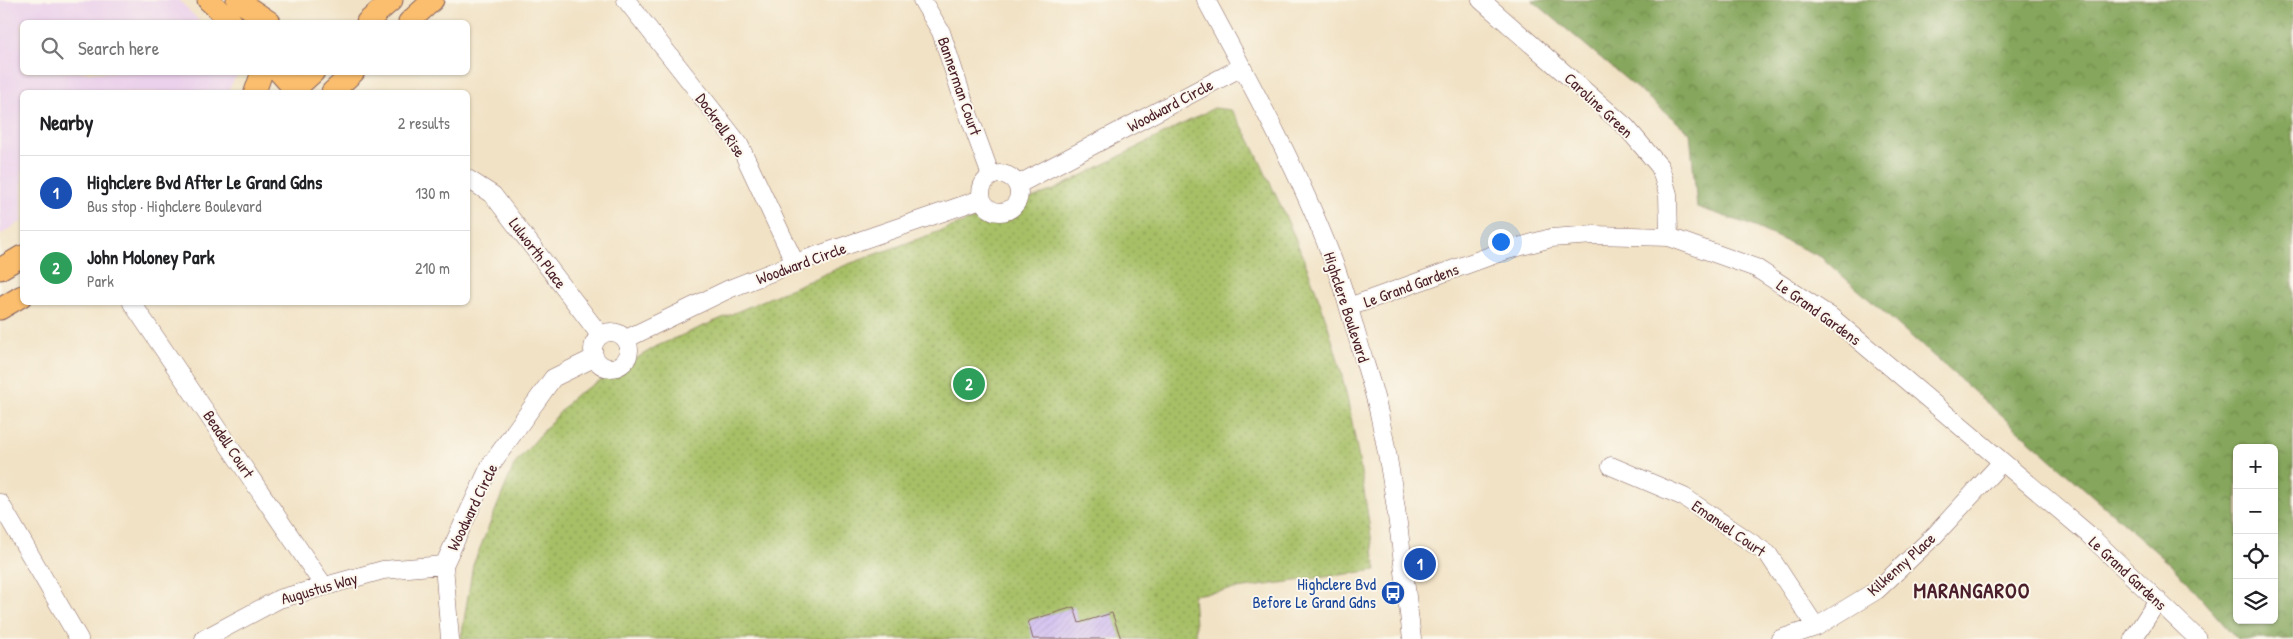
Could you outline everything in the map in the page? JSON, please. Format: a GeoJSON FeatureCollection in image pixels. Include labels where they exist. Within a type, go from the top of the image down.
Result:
{"type":"FeatureCollection","features":[{"type":"Feature","properties":{"kind":"main road"},"geometry":{"type":"LineString","coordinates":[[208,0],[230,20]]}},
{"type":"Feature","properties":{"kind":"main road"},"geometry":{"type":"LineString","coordinates":[[233,0],[252,20]]}},
{"type":"Feature","properties":{"kind":"main road"},"geometry":{"type":"LineString","coordinates":[[237,0],[267,20]]}},
{"type":"Feature","properties":{"kind":"main road"},"geometry":{"type":"LineString","coordinates":[[370,20],[392,0]]}},
{"type":"Feature","properties":{"kind":"main road"},"geometry":{"type":"LineString","coordinates":[[411,20],[433,0]]}},
{"type":"Feature","properties":{"kind":"main road"},"geometry":{"type":"LineString","coordinates":[[255,90],[261,75]]}},
{"type":"Feature","properties":{"kind":"main road"},"geometry":{"type":"LineString","coordinates":[[285,75],[303,85]]}},
{"type":"Feature","properties":{"kind":"main road"},"geometry":{"type":"LineString","coordinates":[[334,90],[351,75]]}},
{"type":"Feature","properties":{"kind":"main road"},"geometry":{"type":"LineString","coordinates":[[0,269],[20,257]]}},
{"type":"Feature","properties":{"kind":"main road"},"geometry":{"type":"LineString","coordinates":[[0,309],[20,297]]}},
{"type":"Feature","properties":{"kind":"street","name":"Dockrell Rise"},"geometry":{"type":"LineString","coordinates":[[626,0],[739,144],[795,264]]}},
{"type":"Feature","properties":{"kind":"street","name":"Bannerman Court"},"geometry":{"type":"LineString","coordinates":[[922,0],[942,32],[963,99],[991,176]]}},
{"type":"Feature","properties":{"kind":"street","name":"Highclere Boulevard"},"geometry":{"type":"LineString","coordinates":[[1206,0],[1242,67],[1317,220],[1349,308],[1380,416],[1387,449],[1396,504],[1412,639]]}},
{"type":"Feature","properties":{"kind":"street","name":"Caroline Green"},"geometry":{"type":"LineString","coordinates":[[1481,0],[1626,127],[1660,167],[1668,194],[1669,236]]}},
{"type":"Feature","properties":{"kind":"street","name":"Woodward Circle"},"geometry":{"type":"LineString","coordinates":[[1017,185],[1242,67]]}},
{"type":"Feature","properties":{"kind":"street"},"geometry":{"type":"LineString","coordinates":[[1006,175],[1017,185],[1019,191],[1018,201],[1014,207],[1005,212],[990,210],[981,199],[982,186],[991,176],[1006,175]]}},
{"type":"Feature","properties":{"kind":"street","name":"Lulworth Place"},"geometry":{"type":"LineString","coordinates":[[470,180],[493,195],[600,335]]}},
{"type":"Feature","properties":{"kind":"street","name":"Woodward Circle"},"geometry":{"type":"LineString","coordinates":[[626,339],[729,289],[981,199]]}},
{"type":"Feature","properties":{"kind":"street","name":"Le Grand Gardens"},"geometry":{"type":"LineString","coordinates":[[1349,308],[1504,250],[1551,238],[1594,235],[1669,236],[1756,268],[1830,316],[2088,534],[2198,639]]}},
{"type":"Feature","properties":{"kind":"street","name":"Beadell Court"},"geometry":{"type":"LineString","coordinates":[[133,305],[324,586]]}},
{"type":"Feature","properties":{"kind":"street"},"geometry":{"type":"LineString","coordinates":[[613,331],[626,339],[629,345],[629,354],[626,360],[619,366],[604,367],[594,358],[593,346],[600,335],[613,331]]}},
{"type":"Feature","properties":{"kind":"street","name":"Woodward Circle"},"geometry":{"type":"LineString","coordinates":[[450,639],[444,566],[490,466],[553,378],[594,358]]}},
{"type":"Feature","properties":{"kind":"street","name":"Kilkenny Place"},"geometry":{"type":"LineString","coordinates":[[1780,639],[1816,627],[1877,590],[1935,535],[2002,462]]}},
{"type":"Feature","properties":{"kind":"street","name":"Emanuel Court"},"geometry":{"type":"LineString","coordinates":[[1611,466],[1684,497],[1768,554],[1816,627]]}},
{"type":"Feature","properties":{"kind":"street"},"geometry":{"type":"LineString","coordinates":[[0,503],[79,639]]}},
{"type":"Feature","properties":{"kind":"street","name":"Augustus Way"},"geometry":{"type":"LineString","coordinates":[[204,639],[279,599],[383,570],[444,566]]}},
{"type":"Feature","properties":{"kind":"street"},"geometry":{"type":"LineString","coordinates":[[2133,639],[2158,600]]}},
{"type":"Feature","properties":{"kind":"shaded area"},"geometry":{"type":"Polygon","coordinates":[[[0,0],[179,0],[198,20],[20,20],[20,75],[237,75],[228,90],[20,90],[20,222],[0,235],[0,0]]]}},
{"type":"Feature","properties":{"kind":"green space"},"geometry":{"type":"Polygon","coordinates":[[[1532,0],[2293,0],[2293,639],[2237,639],[2170,564],[1821,257],[1750,225],[1697,207],[1690,133],[1532,0]]]}},
{"type":"Feature","properties":{"kind":"green space"},"geometry":{"type":"Polygon","coordinates":[[[1214,108],[1231,110],[1248,138],[1292,232],[1320,301],[1335,348],[1347,396],[1376,570],[1193,595],[1196,639],[461,639],[473,565],[514,465],[574,396],[657,346],[846,265],[1054,190],[1214,108]]]}},
{"type":"Feature","properties":{"kind":"building"},"geometry":{"type":"Polygon","coordinates":[[[1074,607],[1079,623],[1112,613],[1121,639],[1033,639],[1028,621],[1074,607]]]}},
{"type":"Feature","properties":{"kind":"place","name":"John Moloney Park"},"geometry":{"type":"Point","coordinates":[969,384]}},
{"type":"Feature","properties":{"kind":"place","name":"Highclere Bvd After Le Grand Gdns"},"geometry":{"type":"Point","coordinates":[1420,564]}},
{"type":"Feature","properties":{"kind":"place","name":"Highclere Bvd Before Le Grand Gdns"},"geometry":{"type":"Point","coordinates":[1393,593]}},
{"type":"Feature","properties":{"kind":"district","name":"MARANGAROO"},"geometry":{"type":"Point","coordinates":[1972,590]}}]}
